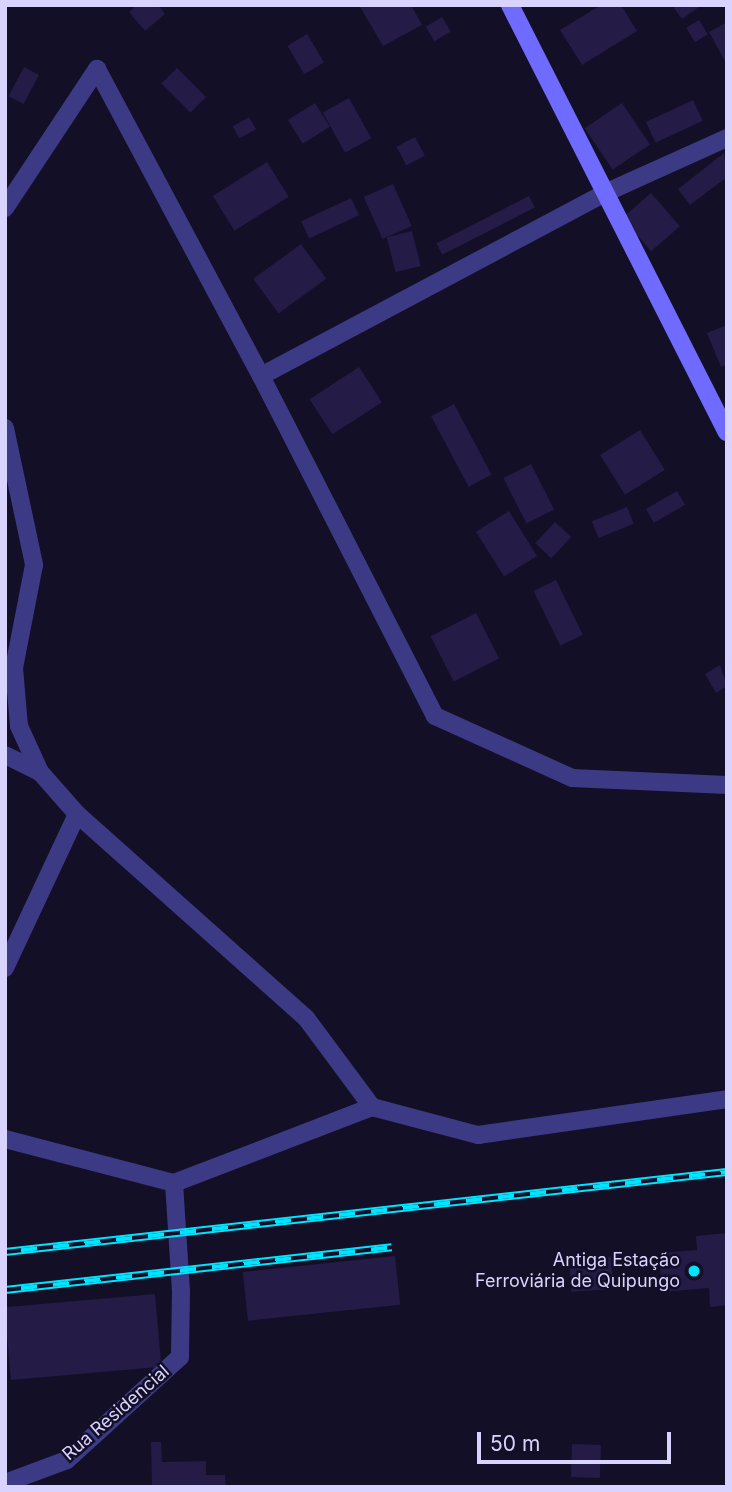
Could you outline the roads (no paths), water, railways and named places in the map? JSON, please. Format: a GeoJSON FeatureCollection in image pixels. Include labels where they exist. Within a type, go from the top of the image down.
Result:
{"type":"FeatureCollection","features":[{"type":"Feature","properties":{"kind":"street"},"geometry":{"type":"LineString","coordinates":[[510,5],[727,432]]}},
{"type":"Feature","properties":{"kind":"street"},"geometry":{"type":"LineString","coordinates":[[5,208],[97,69],[261,376],[435,716],[572,778],[727,785]]}},
{"type":"Feature","properties":{"kind":"street"},"geometry":{"type":"LineString","coordinates":[[261,376],[605,193],[727,138]]}},
{"type":"Feature","properties":{"kind":"street"},"geometry":{"type":"LineString","coordinates":[[5,428],[34,565],[15,668],[19,726],[40,772],[77,814],[306,1018],[372,1107]]}},
{"type":"Feature","properties":{"kind":"street"},"geometry":{"type":"LineString","coordinates":[[5,755],[40,772]]}},
{"type":"Feature","properties":{"kind":"street"},"geometry":{"type":"LineString","coordinates":[[5,968],[15,959],[77,814]]}},
{"type":"Feature","properties":{"kind":"street"},"geometry":{"type":"LineString","coordinates":[[5,1139],[174,1183],[372,1107],[478,1135],[727,1099]]}},
{"type":"Feature","properties":{"kind":"street","name":"Rua Residencial"},"geometry":{"type":"LineString","coordinates":[[5,1483],[67,1460],[180,1357],[174,1183]]}},
{"type":"Feature","properties":{"kind":"railway"},"geometry":{"type":"LineString","coordinates":[[5,1252],[727,1172]]}},
{"type":"Feature","properties":{"kind":"railway"},"geometry":{"type":"LineString","coordinates":[[5,1290],[392,1247]]}},
{"type":"Feature","properties":{"kind":"place","name":"Antiga Estação Ferroviária de Quipungo"},"geometry":{"type":"Point","coordinates":[694,1271]}}]}
